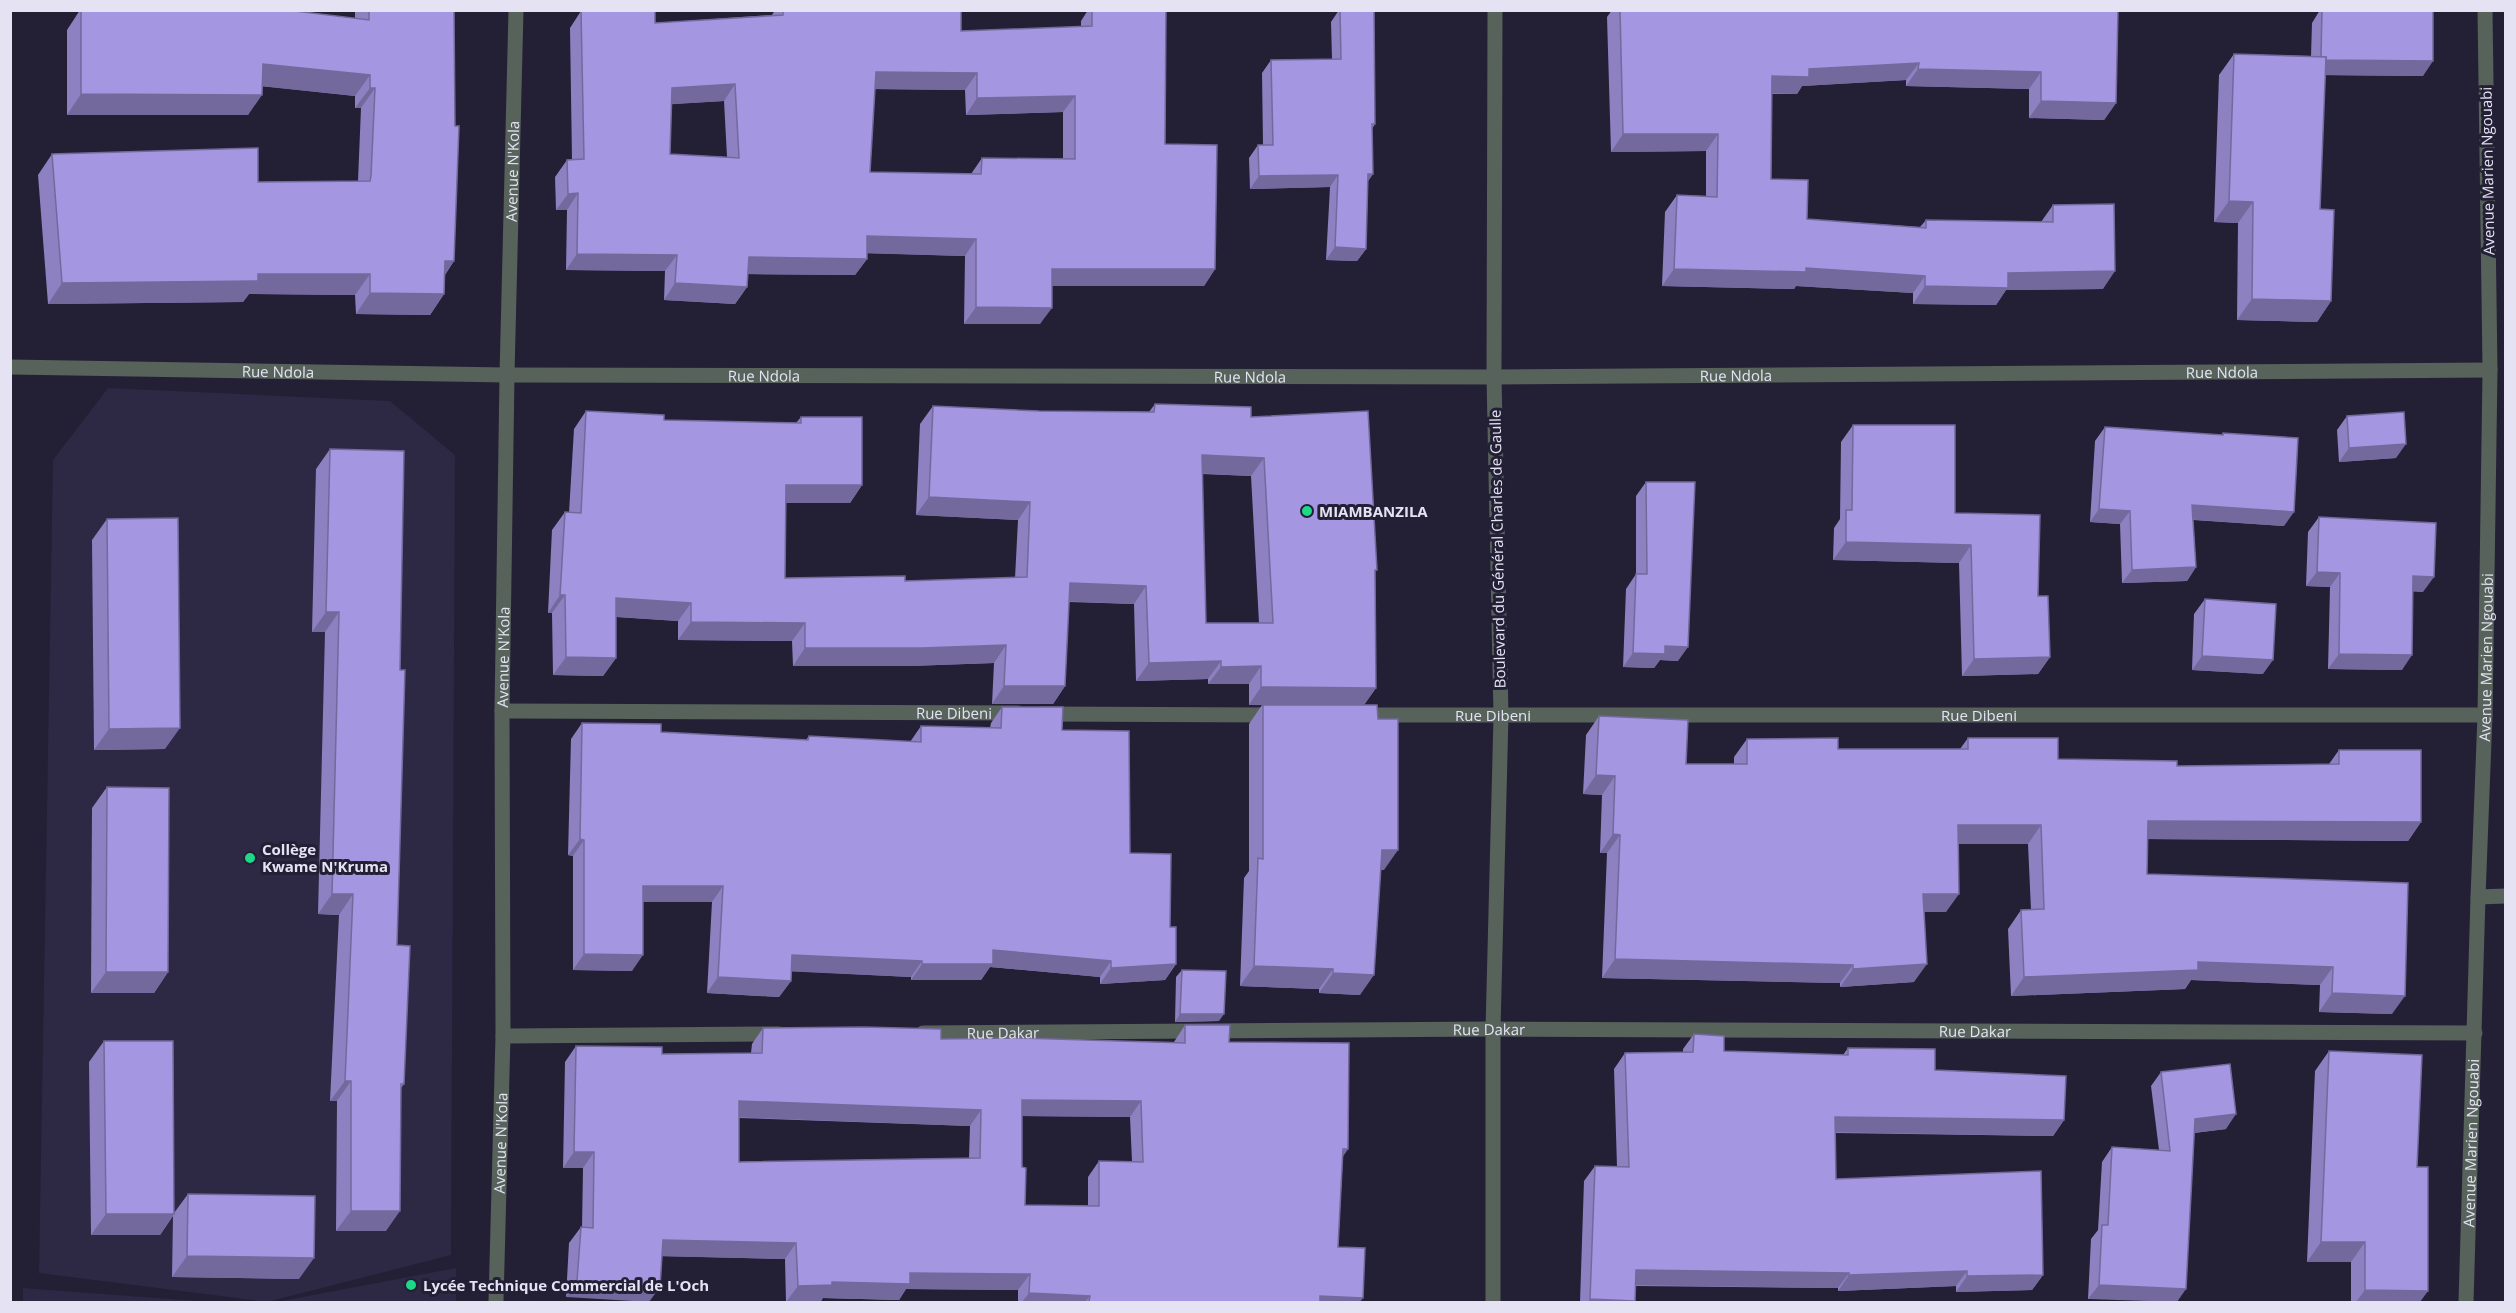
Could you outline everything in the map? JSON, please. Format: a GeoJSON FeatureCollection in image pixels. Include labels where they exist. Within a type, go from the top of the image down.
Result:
{"type":"FeatureCollection","features":[{"type":"Feature","properties":{"kind":"street","name":"Avenue N'Kola"},"geometry":{"type":"LineString","coordinates":[[496,1302],[503,1036],[502,711],[507,375],[516,10]]}},
{"type":"Feature","properties":{"kind":"street","name":"Boulevard du Général Charles de Gaulle"},"geometry":{"type":"LineString","coordinates":[[1493,1302],[1493,1029],[1501,716],[1494,377],[1495,10]]}},
{"type":"Feature","properties":{"kind":"street","name":"Avenue Marien Ngouabi"},"geometry":{"type":"LineString","coordinates":[[2466,1302],[2485,716],[2490,370],[2485,10]]}},
{"type":"Feature","properties":{"kind":"street","name":"Rue Ndola"},"geometry":{"type":"LineString","coordinates":[[10,367],[507,375],[1494,377],[2490,370]]}},
{"type":"Feature","properties":{"kind":"street","name":"Rue Dibeni"},"geometry":{"type":"LineString","coordinates":[[502,711],[1287,715]]}},
{"type":"Feature","properties":{"kind":"street","name":"Rue Dibeni"},"geometry":{"type":"LineString","coordinates":[[1346,715],[2485,716]]}},
{"type":"Feature","properties":{"kind":"street"},"geometry":{"type":"LineString","coordinates":[[2478,897],[2505,896]]}},
{"type":"Feature","properties":{"kind":"street","name":"Rue Dakar"},"geometry":{"type":"LineString","coordinates":[[908,1033],[1493,1029],[2475,1033]]}},
{"type":"Feature","properties":{"kind":"street"},"geometry":{"type":"LineString","coordinates":[[503,1036],[789,1034]]}},
{"type":"Feature","properties":{"kind":"shaded area","name":"Collège Kwame N'Kruma"},"geometry":{"type":"Polygon","coordinates":[[[108,388],[390,401],[455,455],[451,1255],[267,1302],[39,1273],[53,460],[108,388]]]}},
{"type":"Feature","properties":{"kind":"shaded area","name":"Lycée Technique Commercial de L'Och"},"geometry":{"type":"Polygon","coordinates":[[[456,1268],[456,1302],[276,1302],[456,1268]]]}},
{"type":"Feature","properties":{"kind":"shaded area"},"geometry":{"type":"Polygon","coordinates":[[[23,1288],[210,1302],[23,1302],[23,1288]]]}},
{"type":"Feature","properties":{"kind":"building"},"geometry":{"type":"Polygon","coordinates":[[[81,10],[287,10],[369,20],[369,10],[454,10],[455,126],[459,126],[454,261],[445,261],[444,294],[370,293],[370,274],[258,274],[258,281],[62,283],[52,154],[258,148],[258,182],[370,181],[371,176],[375,88],[370,88],[370,75],[263,64],[262,95],[81,94],[81,10]]]}},
{"type":"Feature","properties":{"kind":"building"},"geometry":{"type":"Polygon","coordinates":[[[655,10],[655,23],[783,15],[783,10],[961,10],[961,31],[1092,26],[1092,10],[1166,10],[1165,144],[1217,145],[1215,269],[1052,269],[1052,308],[976,307],[976,239],[867,236],[867,259],[749,257],[747,287],[675,283],[677,255],[577,254],[578,193],[568,194],[567,160],[584,159],[581,11],[655,10]],[[876,72],[870,172],[981,174],[982,158],[1075,159],[1075,96],[977,98],[977,73],[876,72]],[[735,84],[672,88],[670,154],[739,158],[735,84]]]}},
{"type":"Feature","properties":{"kind":"building"},"geometry":{"type":"Polygon","coordinates":[[[1340,10],[1374,10],[1375,124],[1372,124],[1373,174],[1368,174],[1366,249],[1335,247],[1338,175],[1259,176],[1258,145],[1273,145],[1271,60],[1341,59],[1340,10]]]}},
{"type":"Feature","properties":{"kind":"building"},"geometry":{"type":"Polygon","coordinates":[[[1620,10],[2118,10],[2116,103],[2041,101],[2041,72],[1918,69],[1919,63],[1809,69],[1809,77],[1772,76],[1771,179],[1808,180],[1807,219],[1926,228],[1926,220],[2053,222],[2053,205],[2114,204],[2115,271],[2008,273],[2008,288],[1925,286],[1925,276],[1806,268],[1806,272],[1674,269],[1677,195],[1717,197],[1718,134],[1623,134],[1620,10]]]}},
{"type":"Feature","properties":{"kind":"building"},"geometry":{"type":"Polygon","coordinates":[[[2322,10],[2433,10],[2433,61],[2326,60],[2326,57],[2321,57],[2322,10]]]}},
{"type":"Feature","properties":{"kind":"building"},"geometry":{"type":"Polygon","coordinates":[[[2234,54],[2326,57],[2320,209],[2334,210],[2331,301],[2252,299],[2253,202],[2229,201],[2234,54]]]}},
{"type":"Feature","properties":{"kind":"building"},"geometry":{"type":"Polygon","coordinates":[[[1155,404],[1251,407],[1251,417],[1368,411],[1377,570],[1375,570],[1376,688],[1261,687],[1261,666],[1221,667],[1221,661],[1149,663],[1146,586],[1070,583],[1065,686],[1004,686],[1006,645],[805,648],[805,623],[691,622],[691,603],[616,598],[616,658],[566,657],[565,595],[560,595],[565,512],[581,513],[586,411],[664,415],[664,420],[801,423],[801,417],[862,417],[862,485],[786,485],[785,578],[905,576],[905,581],[1027,577],[1030,502],[929,497],[933,406],[1039,411],[1154,412],[1155,404]],[[1202,455],[1206,623],[1273,623],[1264,458],[1202,455]]]}},
{"type":"Feature","properties":{"kind":"building"},"geometry":{"type":"Polygon","coordinates":[[[2404,412],[2406,444],[2349,448],[2347,416],[2404,412]]]}},
{"type":"Feature","properties":{"kind":"building"},"geometry":{"type":"Polygon","coordinates":[[[1853,425],[1955,425],[1955,513],[2040,515],[2038,596],[2048,596],[2050,657],[1974,659],[1971,545],[1846,542],[1846,510],[1852,510],[1853,425]]]}},
{"type":"Feature","properties":{"kind":"building"},"geometry":{"type":"Polygon","coordinates":[[[2105,427],[2298,438],[2294,512],[2192,505],[2196,567],[2132,570],[2130,511],[2099,509],[2105,427]]]}},
{"type":"Feature","properties":{"kind":"building"},"geometry":{"type":"Polygon","coordinates":[[[330,449],[404,451],[400,670],[405,670],[397,945],[410,946],[404,1084],[401,1084],[400,1211],[351,1211],[351,1081],[345,1081],[353,894],[332,894],[339,612],[326,612],[330,449]]]}},
{"type":"Feature","properties":{"kind":"building"},"geometry":{"type":"Polygon","coordinates":[[[1646,482],[1695,482],[1688,647],[1665,646],[1665,654],[1633,653],[1636,574],[1647,574],[1646,482]]]}},
{"type":"Feature","properties":{"kind":"building"},"geometry":{"type":"Polygon","coordinates":[[[2319,517],[2436,523],[2434,577],[2413,576],[2412,655],[2339,654],[2340,573],[2317,572],[2319,517]]]}},
{"type":"Feature","properties":{"kind":"building"},"geometry":{"type":"Polygon","coordinates":[[[178,518],[180,728],[109,729],[107,519],[178,518]]]}},
{"type":"Feature","properties":{"kind":"building"},"geometry":{"type":"Polygon","coordinates":[[[2205,599],[2276,604],[2273,660],[2202,656],[2205,599]]]}},
{"type":"Feature","properties":{"kind":"building"},"geometry":{"type":"Polygon","coordinates":[[[1263,705],[1377,705],[1378,719],[1398,719],[1398,850],[1382,850],[1374,975],[1333,973],[1333,969],[1254,966],[1258,858],[1263,859],[1263,705]]]}},
{"type":"Feature","properties":{"kind":"building"},"geometry":{"type":"Polygon","coordinates":[[[1002,707],[1063,707],[1062,730],[1129,731],[1130,853],[1171,854],[1170,927],[1176,927],[1176,964],[1111,968],[1111,961],[993,950],[993,964],[922,964],[922,961],[792,955],[791,981],[718,977],[723,886],[643,886],[643,955],[584,954],[584,840],[580,839],[582,723],[661,724],[661,732],[808,740],[809,736],[921,742],[921,726],[1001,728],[1002,707]]]}},
{"type":"Feature","properties":{"kind":"building"},"geometry":{"type":"Polygon","coordinates":[[[1599,716],[1688,720],[1686,764],[1747,764],[1747,739],[1838,738],[1838,749],[1968,749],[1968,738],[2058,738],[2058,759],[2177,761],[2177,766],[2339,764],[2339,750],[2421,750],[2421,822],[2148,821],[2147,874],[2408,883],[2405,996],[2332,993],[2333,967],[2198,962],[2198,970],[2024,977],[2021,910],[2044,909],[2041,825],[1958,825],[1959,894],[1923,894],[1927,964],[1853,969],[1853,965],[1615,959],[1620,835],[1613,834],[1615,776],[1596,775],[1599,716]]]}},
{"type":"Feature","properties":{"kind":"building"},"geometry":{"type":"Polygon","coordinates":[[[107,787],[169,788],[168,972],[106,972],[107,787]]]}},
{"type":"Feature","properties":{"kind":"building"},"geometry":{"type":"Polygon","coordinates":[[[1182,970],[1226,971],[1224,1014],[1180,1014],[1182,970]]]}},
{"type":"Feature","properties":{"kind":"building"},"geometry":{"type":"Polygon","coordinates":[[[1185,1025],[1230,1025],[1229,1042],[1349,1043],[1348,1149],[1343,1149],[1338,1247],[1365,1248],[1363,1298],[1320,1296],[1320,1302],[1089,1302],[1090,1296],[1029,1293],[1030,1274],[910,1273],[910,1284],[832,1282],[832,1285],[798,1286],[796,1243],[663,1240],[660,1287],[577,1281],[581,1227],[593,1228],[594,1152],[574,1152],[576,1046],[662,1047],[662,1054],[762,1053],[763,1028],[864,1027],[941,1029],[941,1039],[1020,1038],[1185,1043],[1185,1025]],[[1022,1100],[1022,1167],[1026,1168],[1025,1205],[1099,1206],[1099,1161],[1143,1162],[1141,1101],[1022,1100]],[[739,1101],[739,1162],[980,1158],[981,1110],[739,1101]]]}},
{"type":"Feature","properties":{"kind":"building"},"geometry":{"type":"Polygon","coordinates":[[[1694,1034],[1724,1036],[1724,1051],[1848,1055],[1848,1048],[1935,1049],[1935,1070],[2066,1076],[2064,1120],[1835,1117],[1836,1179],[2041,1171],[2043,1275],[1967,1276],[1967,1271],[1849,1275],[1849,1273],[1636,1270],[1635,1301],[1590,1299],[1595,1166],[1629,1167],[1625,1053],[1693,1052],[1694,1034]]]}},
{"type":"Feature","properties":{"kind":"building"},"geometry":{"type":"Polygon","coordinates":[[[104,1041],[173,1041],[174,1214],[106,1214],[104,1041]]]}},
{"type":"Feature","properties":{"kind":"building"},"geometry":{"type":"Polygon","coordinates":[[[2329,1051],[2422,1055],[2417,1167],[2428,1167],[2428,1291],[2365,1290],[2365,1242],[2321,1242],[2329,1051]]]}},
{"type":"Feature","properties":{"kind":"building"},"geometry":{"type":"Polygon","coordinates":[[[2230,1064],[2236,1114],[2195,1119],[2186,1289],[2099,1285],[2102,1225],[2108,1225],[2112,1147],[2170,1151],[2161,1072],[2230,1064]]]}},
{"type":"Feature","properties":{"kind":"building"},"geometry":{"type":"Polygon","coordinates":[[[188,1194],[315,1196],[314,1258],[187,1256],[188,1194]]]}},
{"type":"Feature","properties":{"kind":"place","name":"MIAMBANZILA"},"geometry":{"type":"Point","coordinates":[1307,511]}},
{"type":"Feature","properties":{"kind":"place","name":"Collège Kwame N'Kruma"},"geometry":{"type":"Point","coordinates":[250,858]}},
{"type":"Feature","properties":{"kind":"place","name":"Lycée Technique Commercial de L'Och"},"geometry":{"type":"Point","coordinates":[411,1285]}}]}
